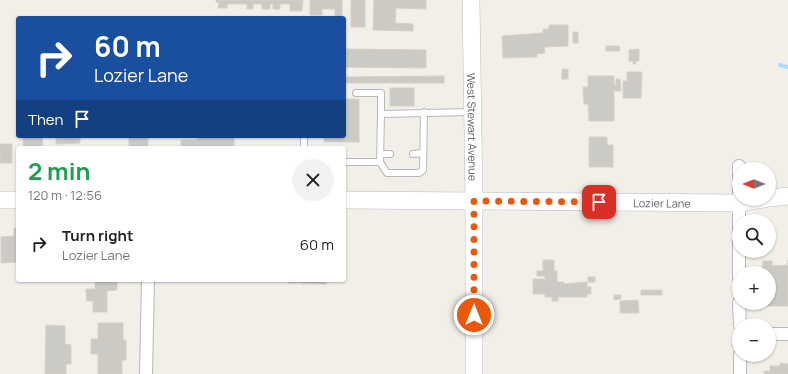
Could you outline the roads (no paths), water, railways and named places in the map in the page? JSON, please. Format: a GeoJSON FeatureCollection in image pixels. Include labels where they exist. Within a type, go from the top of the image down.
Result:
{"type":"FeatureCollection","features":[{"type":"Feature","properties":{"kind":"main road","name":"West Stewart Avenue"},"geometry":{"type":"LineString","coordinates":[[471,0],[474,201],[474,374]]}},
{"type":"Feature","properties":{"kind":"main road"},"geometry":{"type":"LineString","coordinates":[[776,197],[788,196]]}},
{"type":"Feature","properties":{"kind":"main road"},"geometry":{"type":"LineString","coordinates":[[0,200],[16,200]]}},
{"type":"Feature","properties":{"kind":"main road","name":"Lozier Lane"},"geometry":{"type":"LineString","coordinates":[[346,200],[732,203]]}},
{"type":"Feature","properties":{"kind":"street"},"geometry":{"type":"LineString","coordinates":[[738,206],[739,266]]}},
{"type":"Feature","properties":{"kind":"street"},"geometry":{"type":"LineString","coordinates":[[146,374],[148,282]]}},
{"type":"Feature","properties":{"kind":"street"},"geometry":{"type":"LineString","coordinates":[[776,334],[788,334]]}},
{"type":"Feature","properties":{"kind":"street"},"geometry":{"type":"LineString","coordinates":[[740,362],[740,374]]}},
{"type":"Feature","properties":{"kind":"lane"},"geometry":{"type":"LineString","coordinates":[[356,93],[381,93],[380,162],[387,173],[419,173],[423,170],[424,112]]}},
{"type":"Feature","properties":{"kind":"lane"},"geometry":{"type":"LineString","coordinates":[[381,116],[381,114],[424,112],[472,112]]}},
{"type":"Feature","properties":{"kind":"lane"},"geometry":{"type":"LineString","coordinates":[[413,154],[423,153]]}},
{"type":"Feature","properties":{"kind":"lane"},"geometry":{"type":"LineString","coordinates":[[380,154],[390,154]]}},
{"type":"Feature","properties":{"kind":"lane"},"geometry":{"type":"LineString","coordinates":[[346,162],[380,162]]}},
{"type":"Feature","properties":{"kind":"waterway"},"geometry":{"type":"LineString","coordinates":[[780,65],[788,67]]}}]}
